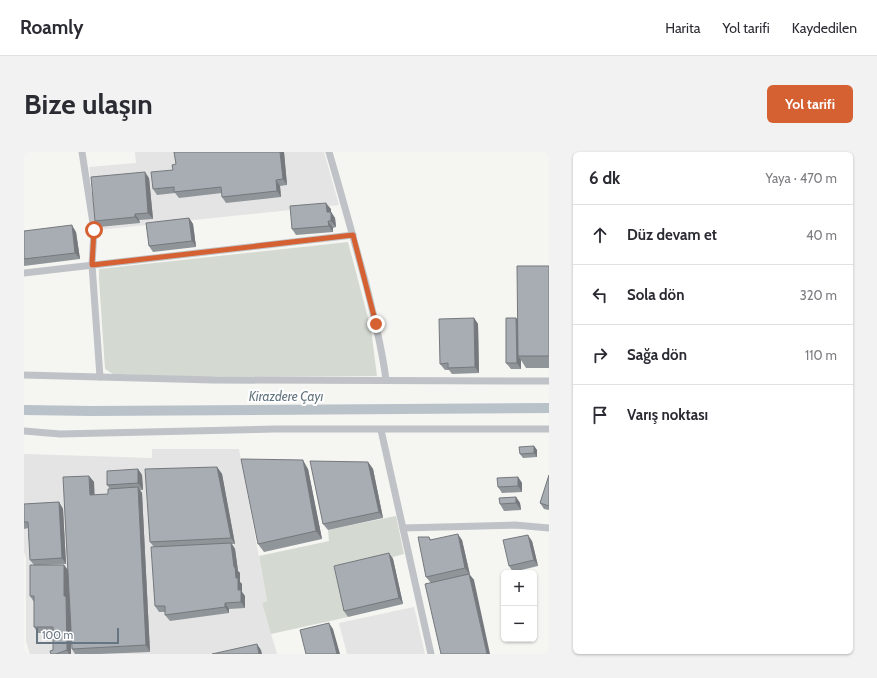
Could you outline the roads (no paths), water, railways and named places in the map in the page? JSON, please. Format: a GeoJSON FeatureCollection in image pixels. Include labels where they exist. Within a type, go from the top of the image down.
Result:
{"type":"FeatureCollection","features":[{"type":"Feature","properties":{"kind":"street"},"geometry":{"type":"LineString","coordinates":[[82,152],[94,230],[92,265],[100,377]]}},
{"type":"Feature","properties":{"kind":"street"},"geometry":{"type":"LineString","coordinates":[[328,152],[353,235],[382,351],[386,380]]}},
{"type":"Feature","properties":{"kind":"street"},"geometry":{"type":"LineString","coordinates":[[24,273],[353,235]]}},
{"type":"Feature","properties":{"kind":"street"},"geometry":{"type":"LineString","coordinates":[[24,375],[213,380],[549,381]]}},
{"type":"Feature","properties":{"kind":"street"},"geometry":{"type":"LineString","coordinates":[[24,431],[60,434],[268,429],[549,429]]}},
{"type":"Feature","properties":{"kind":"street"},"geometry":{"type":"LineString","coordinates":[[381,430],[431,654]]}},
{"type":"Feature","properties":{"kind":"street"},"geometry":{"type":"LineString","coordinates":[[403,528],[515,525],[549,528]]}},
{"type":"Feature","properties":{"kind":"waterway","name":"Kirazdere Çayı"},"geometry":{"type":"LineString","coordinates":[[24,410],[92,411],[549,408]]}}]}
